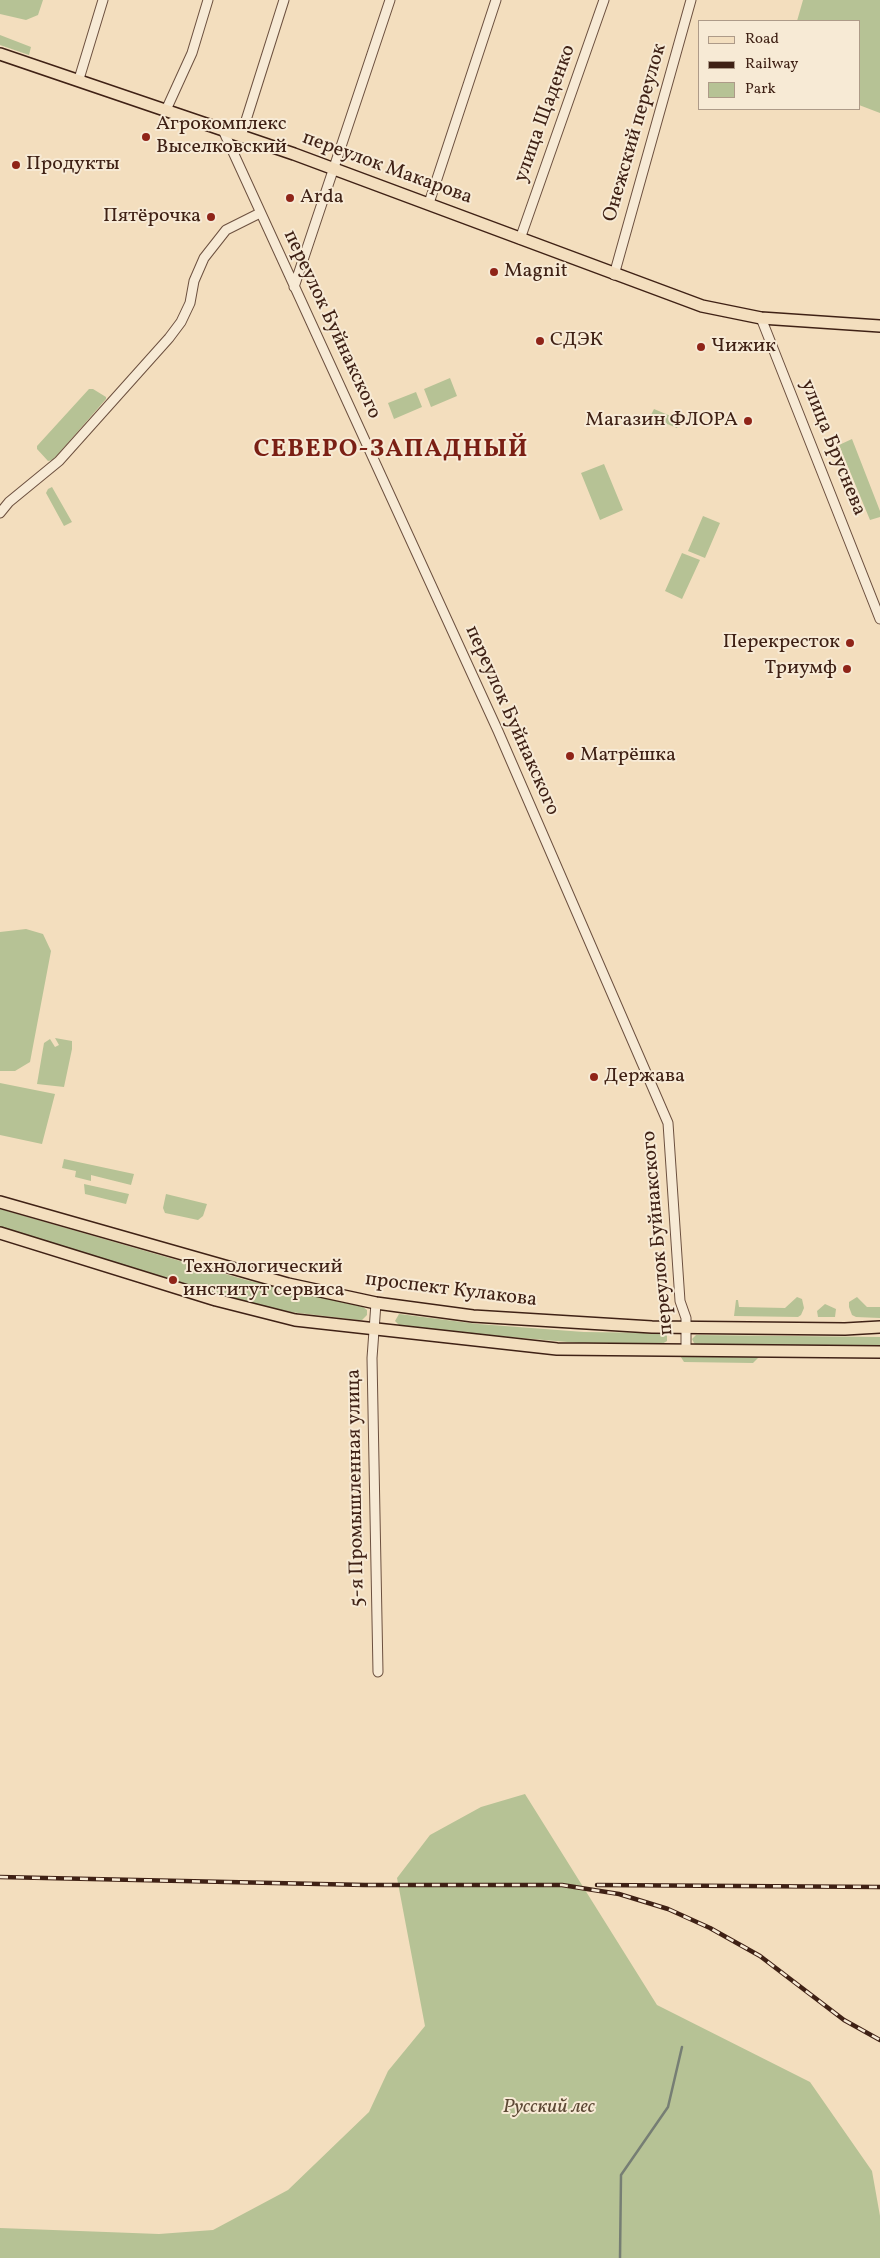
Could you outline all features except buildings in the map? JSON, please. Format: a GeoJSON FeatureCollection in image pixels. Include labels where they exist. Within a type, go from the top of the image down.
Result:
{"type":"FeatureCollection","features":[{"type":"Feature","properties":{"kind":"main road","name":"переулок Макарова"},"geometry":{"type":"LineString","coordinates":[[0,54],[222,128],[429,203],[614,275],[702,306],[761,318],[880,326]]}},
{"type":"Feature","properties":{"kind":"main road","name":"проспект Кулакова"},"geometry":{"type":"LineString","coordinates":[[0,1202],[277,1281],[376,1303],[510,1320],[686,1328],[845,1329],[880,1327]]}},
{"type":"Feature","properties":{"kind":"main road"},"geometry":{"type":"LineString","coordinates":[[0,1233],[222,1302],[295,1320],[557,1349],[880,1352]]}},
{"type":"Feature","properties":{"kind":"street"},"geometry":{"type":"LineString","coordinates":[[79,79],[103,0]]}},
{"type":"Feature","properties":{"kind":"street"},"geometry":{"type":"LineString","coordinates":[[166,110],[192,53],[208,0]]}},
{"type":"Feature","properties":{"kind":"street"},"geometry":{"type":"LineString","coordinates":[[241,136],[284,0]]}},
{"type":"Feature","properties":{"kind":"street"},"geometry":{"type":"LineString","coordinates":[[294,287],[390,0]]}},
{"type":"Feature","properties":{"kind":"street"},"geometry":{"type":"LineString","coordinates":[[429,203],[496,0]]}},
{"type":"Feature","properties":{"kind":"street","name":"улица Щаденко"},"geometry":{"type":"LineString","coordinates":[[520,239],[604,0]]}},
{"type":"Feature","properties":{"kind":"street","name":"Онежский переулок"},"geometry":{"type":"LineString","coordinates":[[614,275],[691,0]]}},
{"type":"Feature","properties":{"kind":"street","name":"переулок Буйнакского"},"geometry":{"type":"LineString","coordinates":[[222,128],[498,731],[668,1123],[680,1301],[686,1318],[686,1350]]}},
{"type":"Feature","properties":{"kind":"street"},"geometry":{"type":"LineString","coordinates":[[0,513],[9,502],[59,461],[181,322],[190,303],[194,281],[204,258],[226,230],[260,214]]}},
{"type":"Feature","properties":{"kind":"street","name":"улица Бруснева"},"geometry":{"type":"LineString","coordinates":[[761,318],[880,619]]}},
{"type":"Feature","properties":{"kind":"street","name":"5-я Промышленная улица"},"geometry":{"type":"LineString","coordinates":[[376,1303],[373,1330],[378,1672]]}},
{"type":"Feature","properties":{"kind":"green space"},"geometry":{"type":"Polygon","coordinates":[[[0,0],[43,0],[38,15],[26,20],[0,14],[0,0]]]}},
{"type":"Feature","properties":{"kind":"green space"},"geometry":{"type":"Polygon","coordinates":[[[803,0],[880,0],[880,113],[860,105],[860,20],[797,20],[803,0]]]}},
{"type":"Feature","properties":{"kind":"green space"},"geometry":{"type":"Polygon","coordinates":[[[0,35],[31,47],[29,55],[0,45],[0,35]]]}},
{"type":"Feature","properties":{"kind":"green space"},"geometry":{"type":"Polygon","coordinates":[[[450,378],[457,396],[431,407],[424,389],[450,378]]]}},
{"type":"Feature","properties":{"kind":"green space"},"geometry":{"type":"Polygon","coordinates":[[[89,389],[93,389],[106,397],[106,399],[53,460],[48,461],[37,449],[37,446],[89,389]]]}},
{"type":"Feature","properties":{"kind":"green space"},"geometry":{"type":"Polygon","coordinates":[[[416,392],[422,407],[394,419],[388,403],[416,392]]]}},
{"type":"Feature","properties":{"kind":"green space"},"geometry":{"type":"Polygon","coordinates":[[[654,409],[680,420],[677,428],[650,417],[654,409]]]}},
{"type":"Feature","properties":{"kind":"green space"},"geometry":{"type":"Polygon","coordinates":[[[852,439],[880,511],[880,517],[870,520],[839,445],[852,439]]]}},
{"type":"Feature","properties":{"kind":"green space"},"geometry":{"type":"Polygon","coordinates":[[[604,464],[623,510],[600,520],[581,473],[604,464]]]}},
{"type":"Feature","properties":{"kind":"green space"},"geometry":{"type":"Polygon","coordinates":[[[52,487],[72,522],[64,526],[46,493],[52,487]]]}},
{"type":"Feature","properties":{"kind":"green space"},"geometry":{"type":"Polygon","coordinates":[[[703,516],[720,523],[705,558],[688,551],[703,516]]]}},
{"type":"Feature","properties":{"kind":"green space"},"geometry":{"type":"Polygon","coordinates":[[[682,553],[700,560],[682,599],[665,591],[682,553]]]}},
{"type":"Feature","properties":{"kind":"green space"},"geometry":{"type":"Polygon","coordinates":[[[26,929],[43,934],[51,951],[30,1062],[15,1071],[0,1071],[0,932],[26,929]]]}},
{"type":"Feature","properties":{"kind":"green space"},"geometry":{"type":"Polygon","coordinates":[[[55,1038],[72,1041],[64,1087],[37,1084],[44,1043],[50,1039],[55,1047],[59,1045],[55,1038]]]}},
{"type":"Feature","properties":{"kind":"green space"},"geometry":{"type":"Polygon","coordinates":[[[0,1083],[55,1094],[42,1144],[0,1135],[0,1083]]]}},
{"type":"Feature","properties":{"kind":"green space"},"geometry":{"type":"Polygon","coordinates":[[[64,1159],[134,1174],[131,1185],[91,1175],[91,1181],[75,1177],[76,1171],[62,1168],[64,1159]]]}},
{"type":"Feature","properties":{"kind":"green space"},"geometry":{"type":"Polygon","coordinates":[[[84,1184],[129,1194],[126,1204],[85,1194],[84,1184]]]}},
{"type":"Feature","properties":{"kind":"green space"},"geometry":{"type":"Polygon","coordinates":[[[166,1194],[207,1204],[203,1216],[198,1220],[165,1213],[163,1208],[166,1194]]]}},
{"type":"Feature","properties":{"kind":"green space"},"geometry":{"type":"Polygon","coordinates":[[[0,1209],[246,1280],[363,1307],[367,1310],[367,1315],[362,1320],[358,1320],[290,1312],[246,1302],[0,1227],[0,1209]]]}},
{"type":"Feature","properties":{"kind":"green space"},"geometry":{"type":"Polygon","coordinates":[[[797,1297],[802,1299],[804,1308],[798,1317],[734,1316],[736,1300],[738,1300],[739,1307],[785,1308],[797,1297]]]}},
{"type":"Feature","properties":{"kind":"green space"},"geometry":{"type":"Polygon","coordinates":[[[857,1297],[867,1307],[880,1307],[880,1318],[856,1317],[852,1315],[849,1302],[857,1297]]]}},
{"type":"Feature","properties":{"kind":"green space"},"geometry":{"type":"Polygon","coordinates":[[[825,1304],[836,1309],[835,1317],[818,1317],[817,1311],[825,1304]]]}},
{"type":"Feature","properties":{"kind":"green space"},"geometry":{"type":"Polygon","coordinates":[[[399,1314],[478,1324],[584,1332],[662,1333],[667,1335],[667,1341],[662,1344],[579,1343],[476,1334],[399,1325],[395,1321],[399,1314]]]}},
{"type":"Feature","properties":{"kind":"green space"},"geometry":{"type":"Polygon","coordinates":[[[696,1335],[880,1337],[880,1346],[697,1345],[692,1339],[696,1335]]]}},
{"type":"Feature","properties":{"kind":"green space"},"geometry":{"type":"Polygon","coordinates":[[[679,1354],[761,1355],[753,1363],[684,1362],[679,1354]]]}},
{"type":"Feature","properties":{"kind":"green space","name":"Русский лес"},"geometry":{"type":"Polygon","coordinates":[[[525,1794],[657,2005],[810,2082],[872,2171],[880,2216],[880,2258],[0,2258],[0,2228],[159,2234],[213,2230],[288,2190],[369,2112],[388,2071],[425,2026],[397,1878],[430,1835],[481,1807],[525,1794]]]}},
{"type":"Feature","properties":{"kind":"waterway"},"geometry":{"type":"LineString","coordinates":[[620,2258],[621,2175],[668,2107],[682,2047]]}},
{"type":"Feature","properties":{"kind":"railway"},"geometry":{"type":"LineString","coordinates":[[0,1877],[365,1885],[562,1885],[619,1894],[668,1909],[710,1928],[760,1956],[844,2020],[880,2040]]}},
{"type":"Feature","properties":{"kind":"railway"},"geometry":{"type":"LineString","coordinates":[[597,1885],[880,1887]]}},
{"type":"Feature","properties":{"kind":"place","name":"Агрокомплекс Выселковский"},"geometry":{"type":"Point","coordinates":[146,137]}},
{"type":"Feature","properties":{"kind":"place","name":"Продукты"},"geometry":{"type":"Point","coordinates":[16,165]}},
{"type":"Feature","properties":{"kind":"place","name":"Arda"},"geometry":{"type":"Point","coordinates":[290,198]}},
{"type":"Feature","properties":{"kind":"place","name":"Пятёрочка"},"geometry":{"type":"Point","coordinates":[211,217]}},
{"type":"Feature","properties":{"kind":"place","name":"Magnit"},"geometry":{"type":"Point","coordinates":[494,272]}},
{"type":"Feature","properties":{"kind":"place","name":"СДЭК"},"geometry":{"type":"Point","coordinates":[540,341]}},
{"type":"Feature","properties":{"kind":"place","name":"Чижик"},"geometry":{"type":"Point","coordinates":[701,347]}},
{"type":"Feature","properties":{"kind":"place","name":"Магазин ФЛОРА"},"geometry":{"type":"Point","coordinates":[748,421]}},
{"type":"Feature","properties":{"kind":"place","name":"Перекресток"},"geometry":{"type":"Point","coordinates":[850,643]}},
{"type":"Feature","properties":{"kind":"place","name":"Триумф"},"geometry":{"type":"Point","coordinates":[847,669]}},
{"type":"Feature","properties":{"kind":"place","name":"Матрёшка"},"geometry":{"type":"Point","coordinates":[570,756]}},
{"type":"Feature","properties":{"kind":"place","name":"Держава"},"geometry":{"type":"Point","coordinates":[594,1077]}},
{"type":"Feature","properties":{"kind":"place","name":"Технологический институт сервиса"},"geometry":{"type":"Point","coordinates":[173,1280]}},
{"type":"Feature","properties":{"kind":"district","name":"СЕВЕРО-ЗАПАДНЫЙ"},"geometry":{"type":"Point","coordinates":[391,451]}}]}
